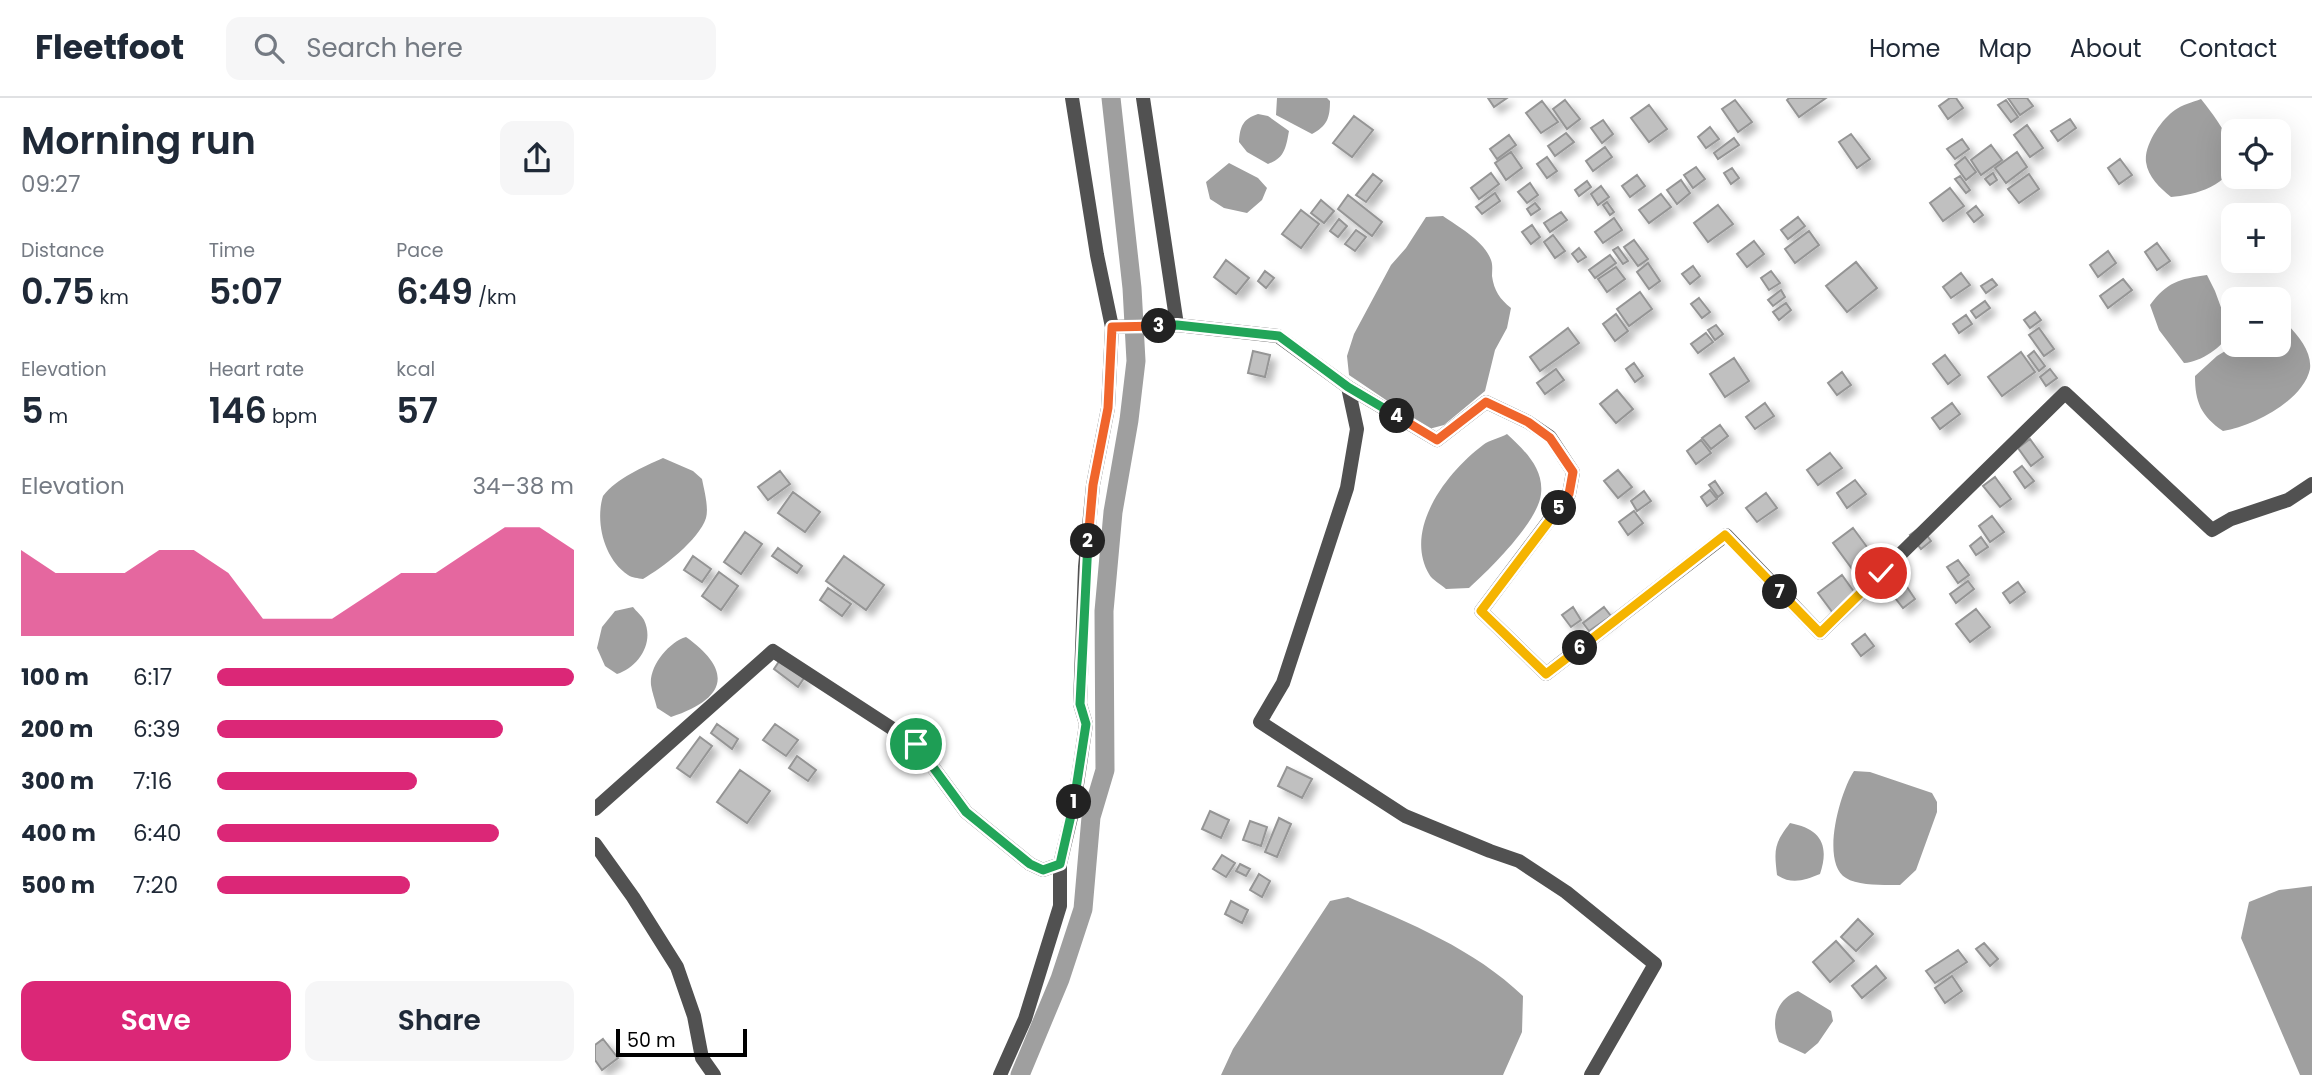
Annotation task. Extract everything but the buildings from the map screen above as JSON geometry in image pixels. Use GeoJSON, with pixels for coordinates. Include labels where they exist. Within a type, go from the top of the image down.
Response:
{"type":"FeatureCollection","features":[{"type":"Feature","properties":{"kind":"street"},"geometry":{"type":"LineString","coordinates":[[1000,1075],[1025,1019],[1060,906],[1060,864],[1074,805],[1086,724],[1080,704],[1085,567],[1093,485],[1108,408],[1112,327],[1097,255],[1072,98]]}},
{"type":"Feature","properties":{"kind":"street"},"geometry":{"type":"LineString","coordinates":[[1143,98],[1177,325]]}},
{"type":"Feature","properties":{"kind":"street"},"geometry":{"type":"LineString","coordinates":[[1112,327],[1177,325],[1279,336],[1348,387],[1437,440],[1486,402],[1528,422],[1550,438],[1573,472],[1569,494],[1481,611],[1546,674],[1725,535],[1820,633],[2065,393],[2212,530],[2231,519],[2288,500],[2312,484]]}},
{"type":"Feature","properties":{"kind":"street"},"geometry":{"type":"LineString","coordinates":[[1348,387],[1357,429],[1347,488],[1283,683],[1259,722],[1405,816],[1519,861],[1566,892],[1655,964],[1591,1075]]}},
{"type":"Feature","properties":{"kind":"street"},"geometry":{"type":"LineString","coordinates":[[595,809],[773,651],[916,744],[966,812],[1030,864],[1043,870],[1060,864]]}},
{"type":"Feature","properties":{"kind":"street"},"geometry":{"type":"LineString","coordinates":[[595,844],[633,897],[677,967],[694,1016],[702,1058],[714,1075]]}},
{"type":"Feature","properties":{"kind":"shaded area"},"geometry":{"type":"Polygon","coordinates":[[[1277,98],[1327,98],[1330,101],[1327,121],[1312,134],[1276,115],[1277,98]]]}},
{"type":"Feature","properties":{"kind":"shaded area"},"geometry":{"type":"Polygon","coordinates":[[[2201,99],[2221,128],[2221,180],[2194,193],[2171,197],[2149,173],[2146,155],[2160,126],[2170,114],[2201,99]]]}},
{"type":"Feature","properties":{"kind":"shaded area"},"geometry":{"type":"Polygon","coordinates":[[[1258,114],[1268,116],[1289,131],[1286,147],[1281,155],[1268,164],[1247,152],[1239,142],[1243,124],[1258,114]]]}},
{"type":"Feature","properties":{"kind":"shaded area"},"geometry":{"type":"Polygon","coordinates":[[[1229,163],[1258,178],[1267,188],[1262,200],[1247,213],[1224,208],[1210,199],[1206,182],[1229,163]]]}},
{"type":"Feature","properties":{"kind":"shaded area"},"geometry":{"type":"Polygon","coordinates":[[[1443,216],[1470,235],[1488,253],[1496,290],[1511,308],[1507,328],[1495,350],[1485,391],[1444,425],[1429,429],[1349,375],[1347,356],[1354,334],[1391,265],[1406,248],[1426,217],[1443,216]]]}},
{"type":"Feature","properties":{"kind":"shaded area"},"geometry":{"type":"Polygon","coordinates":[[[2207,275],[2215,291],[2221,307],[2221,344],[2211,353],[2184,363],[2159,330],[2150,305],[2168,286],[2207,275]]]}},
{"type":"Feature","properties":{"kind":"shaded area"},"geometry":{"type":"Polygon","coordinates":[[[2291,329],[2307,351],[2310,369],[2298,391],[2275,410],[2248,424],[2223,431],[2204,414],[2196,393],[2195,376],[2221,354],[2221,357],[2291,357],[2291,329]]]}},
{"type":"Feature","properties":{"kind":"shaded area"},"geometry":{"type":"Polygon","coordinates":[[[1507,434],[1526,453],[1536,468],[1541,485],[1538,505],[1511,545],[1469,588],[1446,589],[1430,576],[1422,557],[1421,539],[1425,521],[1443,486],[1469,456],[1485,443],[1507,434]]]}},
{"type":"Feature","properties":{"kind":"shaded area"},"geometry":{"type":"Polygon","coordinates":[[[663,458],[693,471],[702,479],[707,504],[706,518],[696,535],[669,561],[643,579],[633,577],[620,568],[607,550],[600,517],[603,496],[623,478],[663,458]]]}},
{"type":"Feature","properties":{"kind":"shaded area"},"geometry":{"type":"Polygon","coordinates":[[[633,607],[644,620],[647,629],[646,645],[632,666],[617,674],[605,666],[597,648],[602,627],[615,611],[633,607]]]}},
{"type":"Feature","properties":{"kind":"shaded area"},"geometry":{"type":"Polygon","coordinates":[[[686,637],[712,662],[717,673],[717,683],[703,702],[671,717],[657,708],[651,678],[661,656],[673,644],[686,637]]]}},
{"type":"Feature","properties":{"kind":"shaded area"},"geometry":{"type":"Polygon","coordinates":[[[1854,771],[1870,772],[1932,793],[1937,802],[1937,812],[1916,870],[1900,885],[1851,881],[1838,870],[1833,843],[1835,826],[1843,794],[1854,771]]]}},
{"type":"Feature","properties":{"kind":"shaded area"},"geometry":{"type":"Polygon","coordinates":[[[1790,823],[1809,829],[1820,840],[1824,854],[1820,874],[1793,881],[1777,875],[1776,847],[1790,823]]]}},
{"type":"Feature","properties":{"kind":"shaded area"},"geometry":{"type":"Polygon","coordinates":[[[2312,886],[2312,1075],[2300,1075],[2241,938],[2249,902],[2279,890],[2312,886]]]}},
{"type":"Feature","properties":{"kind":"shaded area"},"geometry":{"type":"Polygon","coordinates":[[[1348,897],[1418,927],[1462,951],[1484,964],[1523,996],[1522,1032],[1503,1075],[1221,1075],[1233,1049],[1330,901],[1348,897]]]}},
{"type":"Feature","properties":{"kind":"shaded area"},"geometry":{"type":"Polygon","coordinates":[[[1798,991],[1831,1011],[1833,1021],[1818,1043],[1805,1054],[1779,1042],[1775,1027],[1780,1005],[1798,991]]]}},
{"type":"Feature","properties":{"kind":"waterway"},"geometry":{"type":"LineString","coordinates":[[1020,1075],[1060,979],[1083,909],[1091,817],[1105,770],[1104,611],[1113,512],[1136,361],[1132,288],[1111,98]]}},
{"type":"Feature","properties":{"kind":"route"},"geometry":{"type":"LineString","coordinates":[[916,744],[966,812],[1030,864],[1043,870],[1060,864],[1074,805],[1086,724],[1080,704],[1085,567],[1093,485],[1108,408],[1112,327],[1177,325],[1279,336],[1348,387],[1437,440],[1486,402],[1528,422],[1550,438],[1573,472],[1569,494],[1481,611],[1546,674],[1725,535],[1820,633],[1881,573]]}}]}
